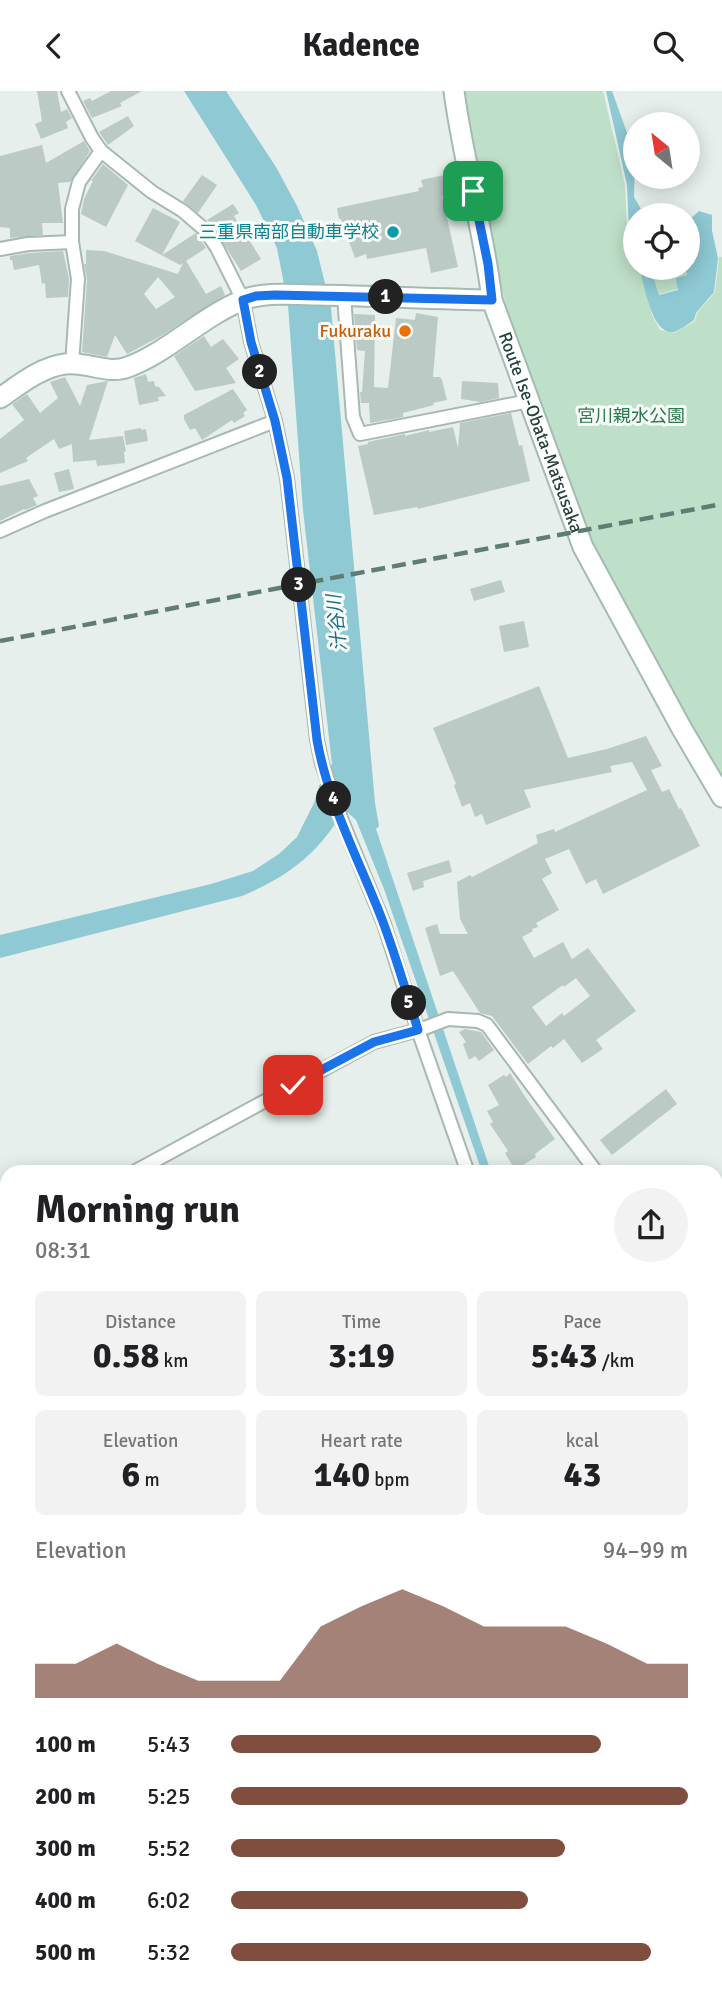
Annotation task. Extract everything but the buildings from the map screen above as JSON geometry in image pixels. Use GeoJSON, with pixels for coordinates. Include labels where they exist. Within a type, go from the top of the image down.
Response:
{"type":"FeatureCollection","features":[{"type":"Feature","properties":{"kind":"main road","name":"Route Ise-Obata-Matsusaka"},"geometry":{"type":"LineString","coordinates":[[454,91],[457,118],[488,264],[492,300],[583,547],[722,797]]}},
{"type":"Feature","properties":{"kind":"main road"},"geometry":{"type":"LineString","coordinates":[[0,398],[30,378],[56,366],[72,364],[114,371],[128,367],[160,351],[213,315],[256,296],[341,295],[492,300]]}},
{"type":"Feature","properties":{"kind":"street"},"geometry":{"type":"LineString","coordinates":[[68,91],[101,151],[205,230],[222,256],[243,300],[251,342],[275,421],[287,478],[322,764],[384,924],[465,1165]]}},
{"type":"Feature","properties":{"kind":"street"},"geometry":{"type":"LineString","coordinates":[[72,364],[78,279],[72,243],[72,209],[79,182],[101,151]]}},
{"type":"Feature","properties":{"kind":"street"},"geometry":{"type":"LineString","coordinates":[[0,249],[28,244],[72,243]]}},
{"type":"Feature","properties":{"kind":"street"},"geometry":{"type":"LineString","coordinates":[[341,295],[353,417],[360,434],[529,401]]}},
{"type":"Feature","properties":{"kind":"street"},"geometry":{"type":"LineString","coordinates":[[0,531],[275,421]]}},
{"type":"Feature","properties":{"kind":"street"},"geometry":{"type":"LineString","coordinates":[[147,1165],[374,1042],[448,1019],[478,1021],[487,1025],[591,1165]]}},
{"type":"Feature","properties":{"kind":"green space","name":"宮川親水公園"},"geometry":{"type":"Polygon","coordinates":[[[454,91],[603,91],[623,176],[623,189],[625,189],[623,280],[642,280],[652,315],[660,330],[674,333],[695,321],[697,313],[715,292],[719,257],[722,257],[722,795],[576,531],[529,401],[454,91]]]}},
{"type":"Feature","properties":{"kind":"green space","name":"宮川親水公園"},"geometry":{"type":"Polygon","coordinates":[[[655,280],[675,280],[678,289],[659,294],[655,280]]]}},
{"type":"Feature","properties":{"kind":"water","name":"汁谷川"},"geometry":{"type":"Polygon","coordinates":[[[184,91],[226,91],[276,167],[317,251],[331,308],[379,826],[376,829],[489,1165],[480,1165],[384,889],[356,820],[344,809],[324,839],[304,860],[269,883],[242,896],[0,958],[0,935],[211,884],[253,871],[279,854],[297,837],[314,803],[319,786],[332,764],[303,510],[288,305],[277,248],[256,205],[184,91]]]}},
{"type":"Feature","properties":{"kind":"water"},"geometry":{"type":"Polygon","coordinates":[[[606,91],[612,91],[623,122],[623,167],[606,91]]]}},
{"type":"Feature","properties":{"kind":"water"},"geometry":{"type":"Polygon","coordinates":[[[627,189],[634,189],[637,203],[628,203],[627,189]]]}},
{"type":"Feature","properties":{"kind":"water"},"geometry":{"type":"Polygon","coordinates":[[[700,211],[712,215],[712,231],[718,258],[714,292],[696,313],[694,320],[674,332],[667,331],[655,319],[642,280],[654,280],[659,295],[678,290],[676,280],[700,280],[700,211]]]}},
{"type":"Feature","properties":{"kind":"railway"},"geometry":{"type":"LineString","coordinates":[[0,641],[722,504]]}},
{"type":"Feature","properties":{"kind":"place","name":"三重県南部自動車学校"},"geometry":{"type":"Point","coordinates":[393,232]}},
{"type":"Feature","properties":{"kind":"place","name":"Fukuraku"},"geometry":{"type":"Point","coordinates":[405,331]}},
{"type":"Feature","properties":{"kind":"route"},"geometry":{"type":"LineString","coordinates":[[293,1085],[374,1042],[418,1030],[384,924],[322,764],[287,478],[275,421],[251,342],[243,300],[275,295],[338,295],[492,300],[488,264],[473,191]]}}]}
